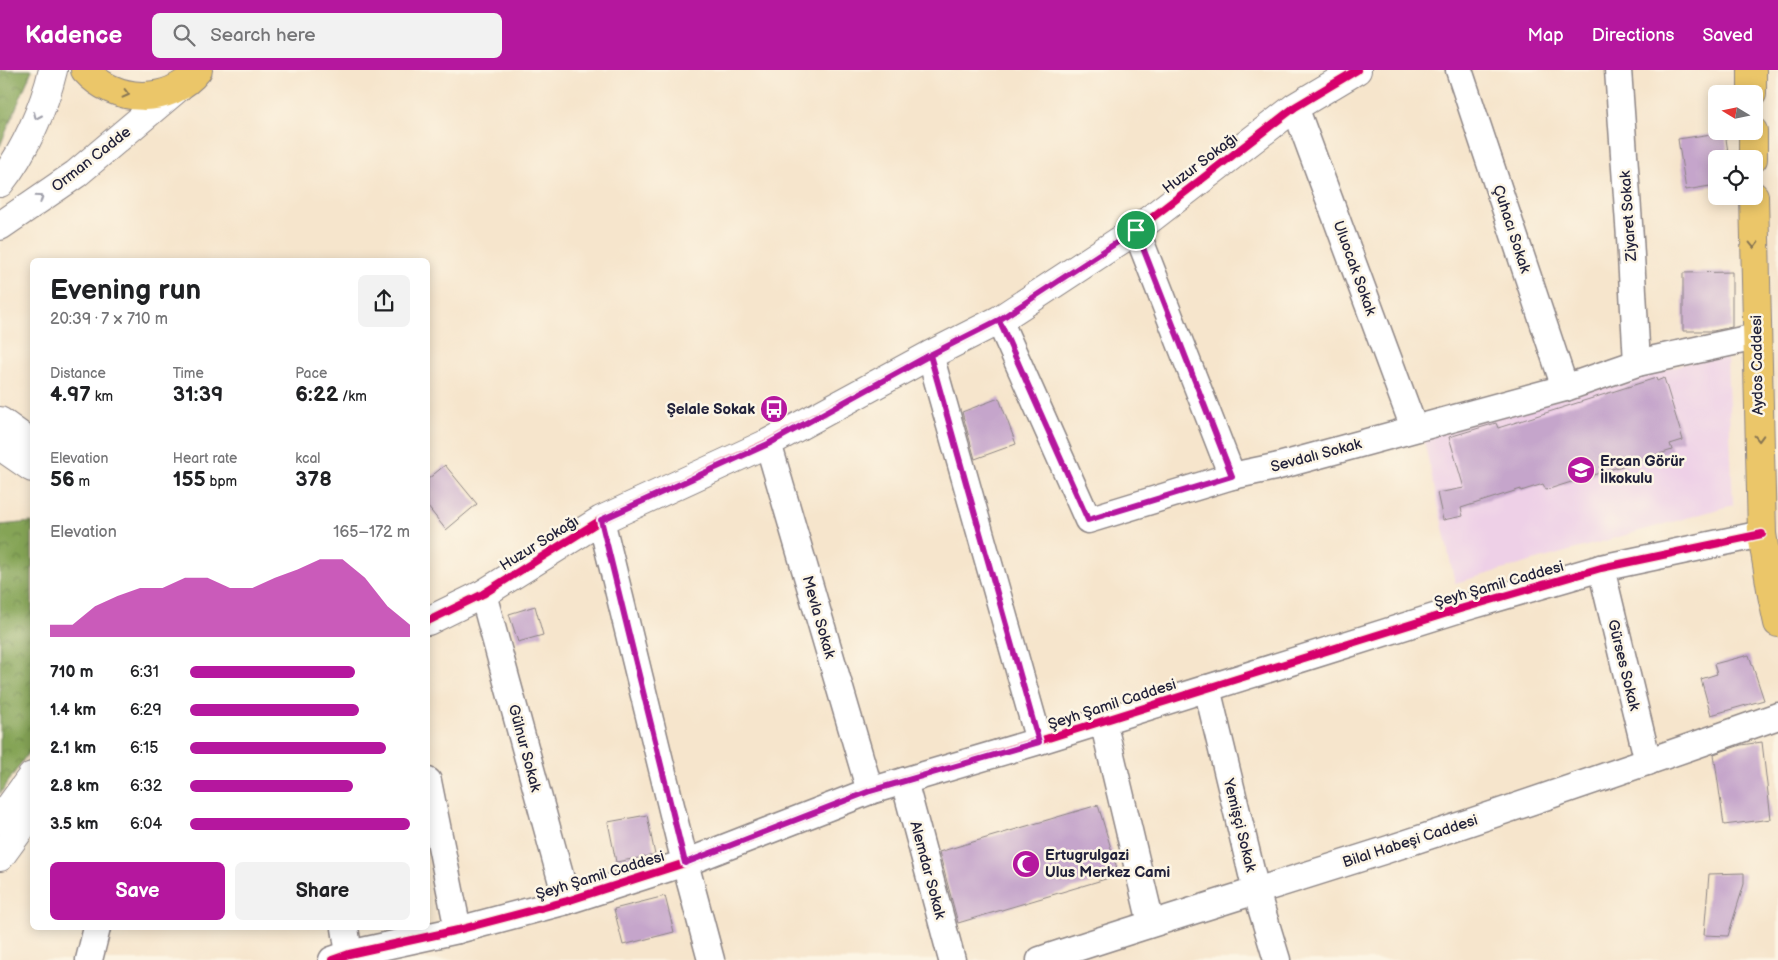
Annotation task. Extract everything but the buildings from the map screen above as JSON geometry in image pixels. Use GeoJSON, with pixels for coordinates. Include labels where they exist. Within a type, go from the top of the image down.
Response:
{"type":"FeatureCollection","features":[{"type":"Feature","properties":{"kind":"main road"},"geometry":{"type":"LineString","coordinates":[[85,70],[93,79],[112,91],[134,96],[157,95],[193,75]]}},
{"type":"Feature","properties":{"kind":"main road"},"geometry":{"type":"LineString","coordinates":[[1752,70],[1752,85]]}},
{"type":"Feature","properties":{"kind":"main road","name":"Aydos Caddesi"},"geometry":{"type":"LineString","coordinates":[[1754,205],[1762,534],[1778,623]]}},
{"type":"Feature","properties":{"kind":"street"},"geometry":{"type":"LineString","coordinates":[[0,183],[24,145],[48,91],[53,70]]}},
{"type":"Feature","properties":{"kind":"street","name":"Huzur Sokağı"},"geometry":{"type":"LineString","coordinates":[[430,621],[483,594],[601,520],[768,444],[930,355],[999,320],[1136,230],[1295,107],[1357,70]]}},
{"type":"Feature","properties":{"kind":"street","name":"Çuhacı Sokak"},"geometry":{"type":"LineString","coordinates":[[1459,70],[1565,388]]}},
{"type":"Feature","properties":{"kind":"street","name":"Ziyaret Sokak"},"geometry":{"type":"LineString","coordinates":[[1618,70],[1637,363]]}},
{"type":"Feature","properties":{"kind":"street","name":"Orman Cadde"},"geometry":{"type":"LineString","coordinates":[[0,226],[76,174],[193,75]]}},
{"type":"Feature","properties":{"kind":"street","name":"Uluocak Sokak"},"geometry":{"type":"LineString","coordinates":[[1295,107],[1414,428]]}},
{"type":"Feature","properties":{"kind":"street"},"geometry":{"type":"LineString","coordinates":[[1136,230],[1232,476]]}},
{"type":"Feature","properties":{"kind":"street","name":"Sevdalı Sokak"},"geometry":{"type":"LineString","coordinates":[[999,320],[1088,520],[1232,476],[1275,467],[1565,388],[1637,363],[1756,337]]}},
{"type":"Feature","properties":{"kind":"street"},"geometry":{"type":"LineString","coordinates":[[930,355],[1039,742]]}},
{"type":"Feature","properties":{"kind":"street"},"geometry":{"type":"LineString","coordinates":[[0,421],[30,443]]}},
{"type":"Feature","properties":{"kind":"street","name":"Mevla Sokak"},"geometry":{"type":"LineString","coordinates":[[768,444],[870,791]]}},
{"type":"Feature","properties":{"kind":"street"},"geometry":{"type":"LineString","coordinates":[[0,446],[30,467]]}},
{"type":"Feature","properties":{"kind":"street"},"geometry":{"type":"LineString","coordinates":[[601,520],[685,863],[711,960]]}},
{"type":"Feature","properties":{"kind":"street","name":"Şeyh Şamil Caddesi"},"geometry":{"type":"LineString","coordinates":[[341,957],[458,930],[567,901],[685,863],[870,791],[1039,742],[1460,609],[1601,568],[1762,534]]}},
{"type":"Feature","properties":{"kind":"street","name":"Gürses Sokak"},"geometry":{"type":"LineString","coordinates":[[1601,568],[1648,762]]}},
{"type":"Feature","properties":{"kind":"street","name":"Gülnur Sokak"},"geometry":{"type":"LineString","coordinates":[[483,594],[567,901]]}},
{"type":"Feature","properties":{"kind":"street","name":"Yemişçi Sokak"},"geometry":{"type":"LineString","coordinates":[[1208,688],[1256,891],[1277,960]]}},
{"type":"Feature","properties":{"kind":"street","name":"Bilal Habeşi Caddesi"},"geometry":{"type":"LineString","coordinates":[[1040,960],[1648,762],[1778,716]]}},
{"type":"Feature","properties":{"kind":"street"},"geometry":{"type":"LineString","coordinates":[[1103,721],[1151,923]]}},
{"type":"Feature","properties":{"kind":"street"},"geometry":{"type":"LineString","coordinates":[[0,820],[30,779]]}},
{"type":"Feature","properties":{"kind":"street","name":"Alemdar Sokak"},"geometry":{"type":"LineString","coordinates":[[904,781],[952,960]]}},
{"type":"Feature","properties":{"kind":"street"},"geometry":{"type":"LineString","coordinates":[[430,791],[458,930]]}},
{"type":"Feature","properties":{"kind":"street"},"geometry":{"type":"LineString","coordinates":[[0,857],[30,816]]}},
{"type":"Feature","properties":{"kind":"street"},"geometry":{"type":"LineString","coordinates":[[89,960],[96,930]]}},
{"type":"Feature","properties":{"kind":"street"},"geometry":{"type":"LineString","coordinates":[[341,957],[345,930]]}},
{"type":"Feature","properties":{"kind":"shaded area","name":"Ercan Görür İlkokulu"},"geometry":{"type":"Polygon","coordinates":[[[1719,354],[1727,359],[1733,505],[1455,583],[1423,436],[1719,354]]]}},
{"type":"Feature","properties":{"kind":"green space"},"geometry":{"type":"Polygon","coordinates":[[[0,70],[32,70],[0,146],[0,70]]]}},
{"type":"Feature","properties":{"kind":"green space"},"geometry":{"type":"Polygon","coordinates":[[[30,522],[30,750],[0,794],[0,525],[30,522]]]}},
{"type":"Feature","properties":{"kind":"cycle path"},"geometry":{"type":"LineString","coordinates":[[430,620],[483,594],[601,520],[768,443],[930,355],[999,320],[1136,230],[1295,107],[1357,70]]}},
{"type":"Feature","properties":{"kind":"cycle path"},"geometry":{"type":"LineString","coordinates":[[332,960],[349,954],[458,930],[567,901],[685,863],[870,791],[1039,741],[1460,609],[1601,568],[1762,534]]}},
{"type":"Feature","properties":{"kind":"place","name":"Şelale Sokak"},"geometry":{"type":"Point","coordinates":[774,409]}},
{"type":"Feature","properties":{"kind":"place","name":"Ercan Görür İlkokulu"},"geometry":{"type":"Point","coordinates":[1581,470]}},
{"type":"Feature","properties":{"kind":"place","name":"Ertugrulgazi Ulus Merkez Cami"},"geometry":{"type":"Point","coordinates":[1026,864]}},
{"type":"Feature","properties":{"kind":"route"},"geometry":{"type":"LineString","coordinates":[[1136,230],[999,320],[930,355],[768,444],[601,520],[685,863],[870,791],[1039,742],[930,355],[964,338],[999,320],[1088,520],[1232,476],[1136,230]]}}]}
